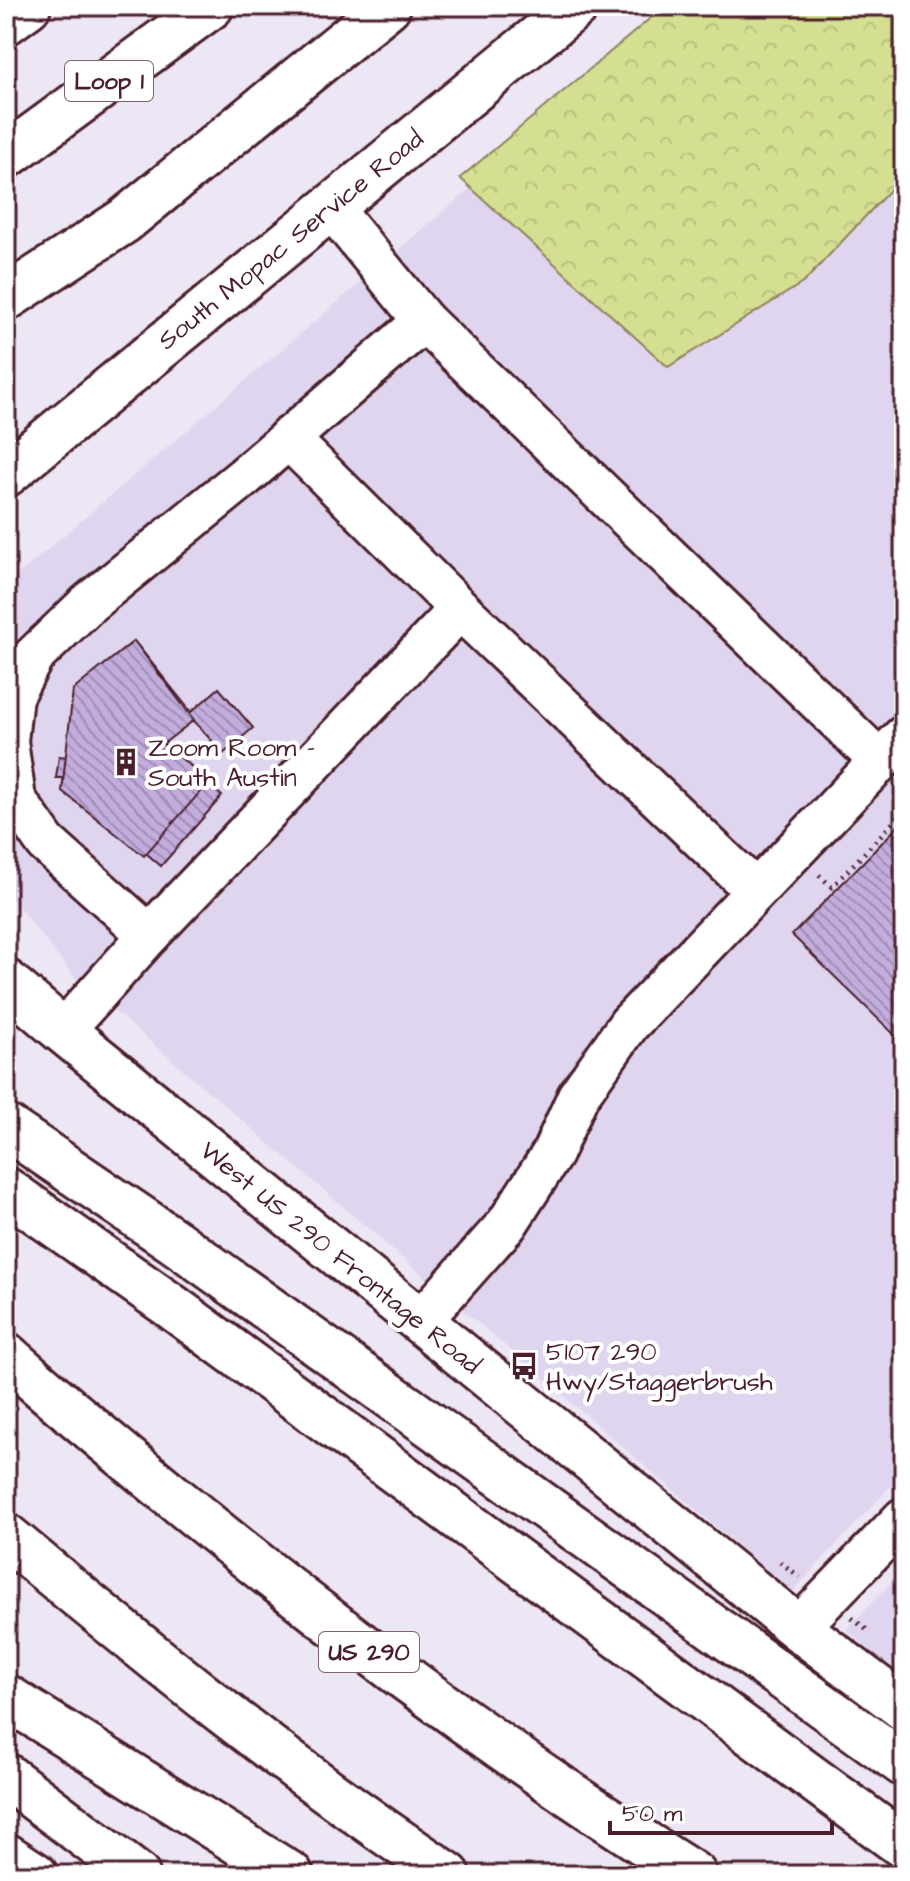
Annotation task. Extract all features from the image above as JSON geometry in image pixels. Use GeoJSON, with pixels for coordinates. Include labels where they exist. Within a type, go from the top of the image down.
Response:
{"type":"FeatureCollection","features":[{"type":"Feature","properties":{"kind":"main road"},"geometry":{"type":"LineString","coordinates":[[6,22],[28,6]]}},
{"type":"Feature","properties":{"kind":"main road","name":"Loop 1"},"geometry":{"type":"LineString","coordinates":[[6,156],[211,6]]}},
{"type":"Feature","properties":{"kind":"main road"},"geometry":{"type":"LineString","coordinates":[[6,298],[124,221],[388,6]]}},
{"type":"Feature","properties":{"kind":"main road","name":"South Mopac Service Road"},"geometry":{"type":"LineString","coordinates":[[6,474],[576,6]]}},
{"type":"Feature","properties":{"kind":"main road","name":"West US 290 Frontage Road"},"geometry":{"type":"LineString","coordinates":[[6,982],[798,1628],[904,1708]]}},
{"type":"Feature","properties":{"kind":"main road"},"geometry":{"type":"LineString","coordinates":[[6,1127],[174,1241],[904,1764]]}},
{"type":"Feature","properties":{"kind":"main road"},"geometry":{"type":"LineString","coordinates":[[6,1190],[171,1306],[904,1846]]}},
{"type":"Feature","properties":{"kind":"main road","name":"US 290"},"geometry":{"type":"LineString","coordinates":[[6,1355],[62,1405],[257,1565],[432,1700],[616,1826],[694,1875]]}},
{"type":"Feature","properties":{"kind":"main road"},"geometry":{"type":"LineString","coordinates":[[6,1536],[164,1667],[357,1815],[448,1875]]}},
{"type":"Feature","properties":{"kind":"main road"},"geometry":{"type":"LineString","coordinates":[[6,1697],[291,1875]]}},
{"type":"Feature","properties":{"kind":"main road"},"geometry":{"type":"LineString","coordinates":[[6,1776],[137,1875]]}},
{"type":"Feature","properties":{"kind":"main road"},"geometry":{"type":"LineString","coordinates":[[6,1856],[35,1875]]}},
{"type":"Feature","properties":{"kind":"street"},"geometry":{"type":"LineString","coordinates":[[330,206],[424,321],[892,748],[629,1024],[578,1096],[552,1154],[507,1224],[420,1322]]}},
{"type":"Feature","properties":{"kind":"street"},"geometry":{"type":"LineString","coordinates":[[149,935],[46,843],[15,799],[7,741],[12,696],[33,657],[89,603],[424,321]]}},
{"type":"Feature","properties":{"kind":"street"},"geometry":{"type":"LineString","coordinates":[[288,438],[460,609],[755,890]]}},
{"type":"Feature","properties":{"kind":"street"},"geometry":{"type":"LineString","coordinates":[[63,1031],[149,935],[460,609]]}},
{"type":"Feature","properties":{"kind":"street"},"geometry":{"type":"LineString","coordinates":[[798,1628],[904,1518]]}},
{"type":"Feature","properties":{"kind":"path"},"geometry":{"type":"LineString","coordinates":[[807,884],[817,873],[832,887],[901,819],[904,811]]}},
{"type":"Feature","properties":{"kind":"shaded area"},"geometry":{"type":"Polygon","coordinates":[[[684,6],[904,6],[904,1472],[792,1592],[74,976],[6,891],[6,585],[684,6]]]}},
{"type":"Feature","properties":{"kind":"shaded area"},"geometry":{"type":"Polygon","coordinates":[[[904,1569],[904,1677],[846,1630],[904,1569]]]}},
{"type":"Feature","properties":{"kind":"green space"},"geometry":{"type":"Polygon","coordinates":[[[665,6],[904,6],[904,175],[804,282],[668,367],[460,178],[665,6]]]}},
{"type":"Feature","properties":{"kind":"building","name":"Zoom Room - South Austin"},"geometry":{"type":"Polygon","coordinates":[[[134,641],[191,712],[219,688],[253,728],[223,754],[191,717],[160,741],[222,796],[161,866],[64,782],[65,778],[56,778],[59,756],[68,757],[78,687],[134,641]]]}},
{"type":"Feature","properties":{"kind":"building","name":"Zoom Room - South Austin"},"geometry":{"type":"Polygon","coordinates":[[[134,641],[194,720],[163,744],[210,781],[144,856],[62,791],[73,690],[134,641]]]}},
{"type":"Feature","properties":{"kind":"building"},"geometry":{"type":"Polygon","coordinates":[[[904,820],[904,1044],[792,935],[904,820]]]}},
{"type":"Feature","properties":{"kind":"place","name":"Zoom Room - South Austin"},"geometry":{"type":"Point","coordinates":[126,762]}},
{"type":"Feature","properties":{"kind":"place","name":"5107 290 Hwy/Staggerbrush"},"geometry":{"type":"Point","coordinates":[524,1366]}}]}
